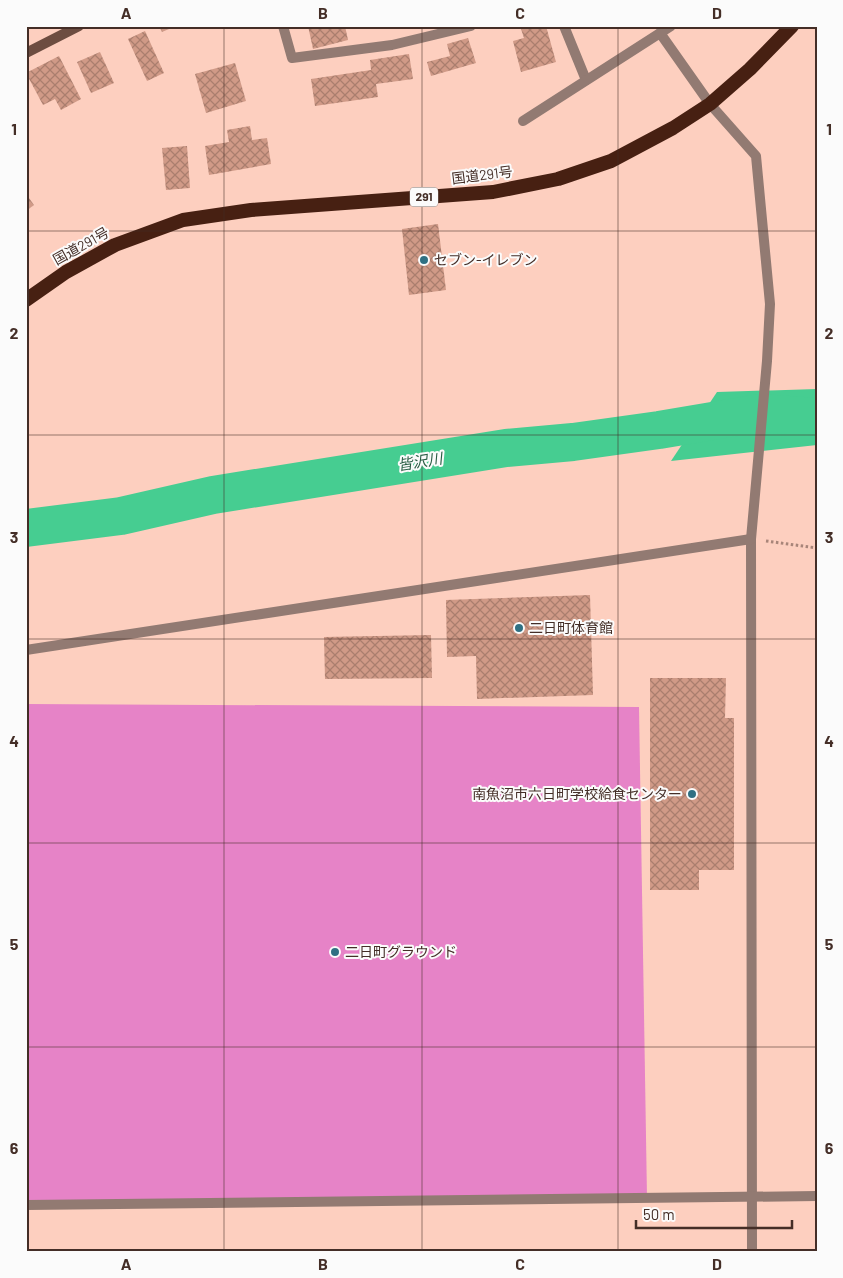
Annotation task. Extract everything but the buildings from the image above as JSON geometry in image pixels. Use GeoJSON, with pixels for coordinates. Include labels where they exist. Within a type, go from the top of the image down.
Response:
{"type":"FeatureCollection","features":[{"type":"Feature","properties":{"kind":"highway","name":"国道291号"},"geometry":{"type":"LineString","coordinates":[[26,300],[66,272],[115,245],[183,220],[251,210],[493,192],[558,179],[611,160],[673,128],[710,104],[750,69],[792,26]]}},
{"type":"Feature","properties":{"kind":"main road"},"geometry":{"type":"LineString","coordinates":[[26,53],[79,26]]}},
{"type":"Feature","properties":{"kind":"street"},"geometry":{"type":"LineString","coordinates":[[283,26],[292,58],[392,44],[472,26]]}},
{"type":"Feature","properties":{"kind":"street"},"geometry":{"type":"LineString","coordinates":[[564,26],[586,80]]}},
{"type":"Feature","properties":{"kind":"street"},"geometry":{"type":"LineString","coordinates":[[523,121],[671,26]]}},
{"type":"Feature","properties":{"kind":"street"},"geometry":{"type":"LineString","coordinates":[[660,33],[710,104],[756,156],[770,304],[767,361],[751,539],[752,1252]]}},
{"type":"Feature","properties":{"kind":"street"},"geometry":{"type":"LineString","coordinates":[[26,650],[751,539]]}},
{"type":"Feature","properties":{"kind":"street"},"geometry":{"type":"LineString","coordinates":[[26,1205],[817,1196]]}},
{"type":"Feature","properties":{"kind":"path"},"geometry":{"type":"LineString","coordinates":[[751,539],[817,548]]}},
{"type":"Feature","properties":{"kind":"shaded area"},"geometry":{"type":"Polygon","coordinates":[[[817,389],[817,445],[671,461],[717,392],[817,389]]]}},
{"type":"Feature","properties":{"kind":"shaded area","name":"二日町グラウンド"},"geometry":{"type":"Polygon","coordinates":[[[26,704],[639,707],[647,1198],[26,1205],[26,704]]]}},
{"type":"Feature","properties":{"kind":"waterway","name":"皆沢川"},"geometry":{"type":"LineString","coordinates":[[26,528],[121,516],[213,495],[506,448],[573,442],[760,413],[817,417]]}},
{"type":"Feature","properties":{"kind":"place","name":"セブン-イレブン"},"geometry":{"type":"Point","coordinates":[424,260]}},
{"type":"Feature","properties":{"kind":"place","name":"二日町体育館"},"geometry":{"type":"Point","coordinates":[519,628]}},
{"type":"Feature","properties":{"kind":"place","name":"南魚沼市六日町学校給食センター"},"geometry":{"type":"Point","coordinates":[692,794]}},
{"type":"Feature","properties":{"kind":"place","name":"二日町グラウンド"},"geometry":{"type":"Point","coordinates":[335,952]}}]}
